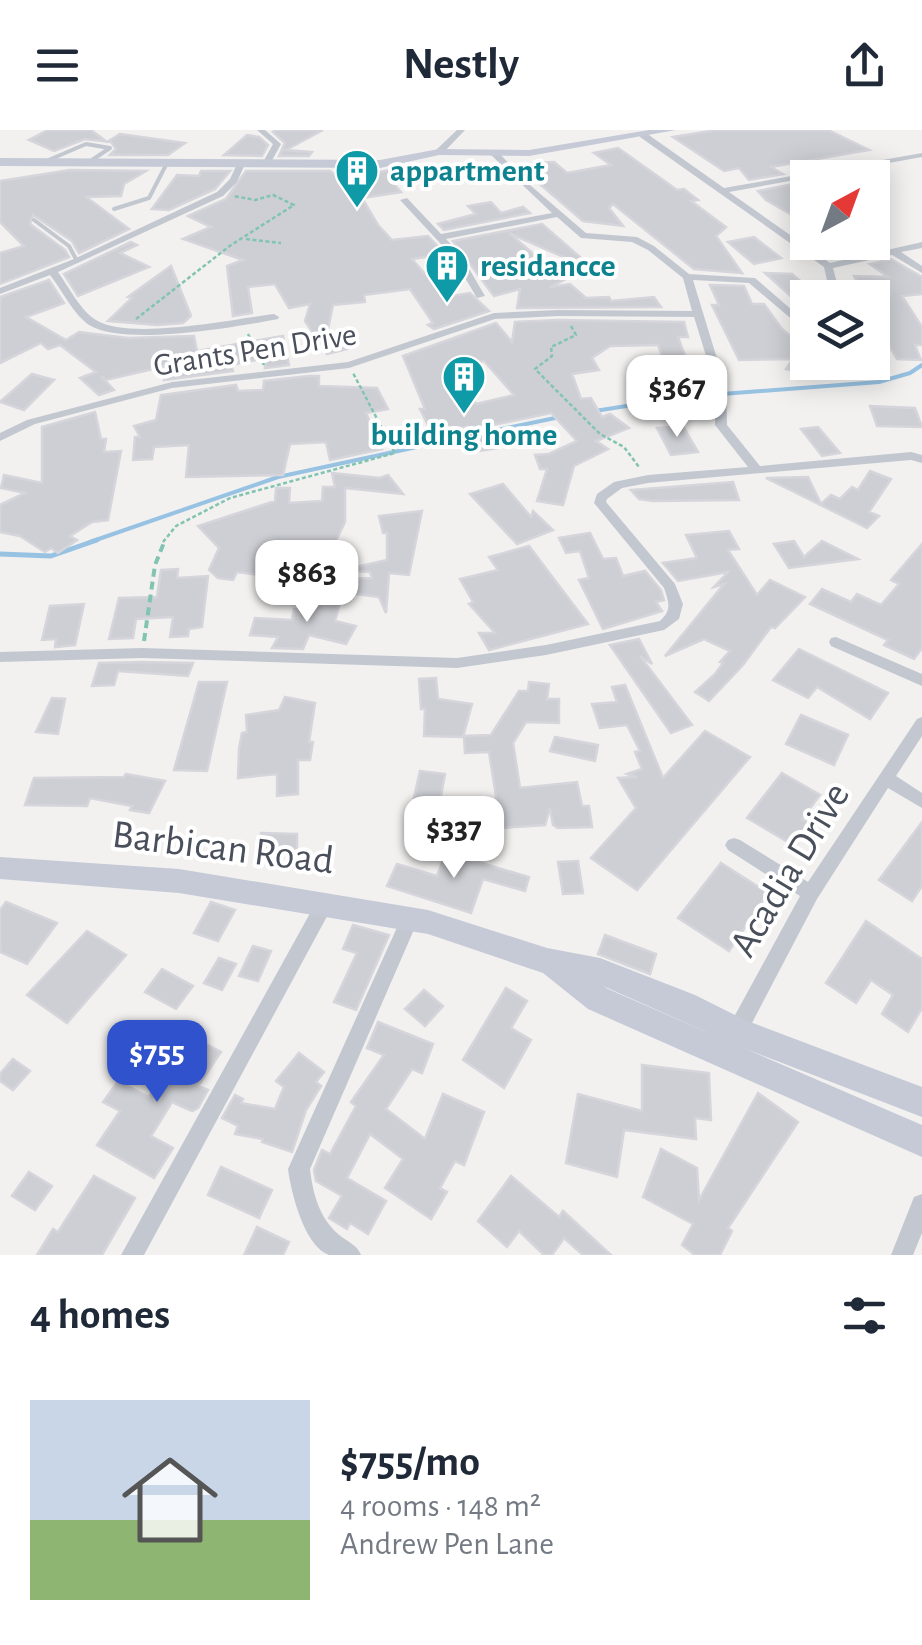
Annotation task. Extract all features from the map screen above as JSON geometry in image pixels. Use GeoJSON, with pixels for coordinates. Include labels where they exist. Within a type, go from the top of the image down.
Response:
{"type":"FeatureCollection","features":[{"type":"Feature","properties":{"kind":"main road"},"geometry":{"type":"LineString","coordinates":[[0,162],[380,164],[439,152],[529,153],[670,130]]}},
{"type":"Feature","properties":{"kind":"main road","name":"Barbican Road"},"geometry":{"type":"LineString","coordinates":[[0,868],[179,881],[410,918],[547,961],[598,999],[922,1102]]}},
{"type":"Feature","properties":{"kind":"main road","name":"Barbican Road"},"geometry":{"type":"LineString","coordinates":[[731,1044],[922,1140]]}},
{"type":"Feature","properties":{"kind":"street"},"geometry":{"type":"LineString","coordinates":[[261,130],[277,144],[266,164]]}},
{"type":"Feature","properties":{"kind":"street"},"geometry":{"type":"LineString","coordinates":[[439,152],[461,130]]}},
{"type":"Feature","properties":{"kind":"street"},"geometry":{"type":"LineString","coordinates":[[643,135],[828,266],[832,280]]}},
{"type":"Feature","properties":{"kind":"street"},"geometry":{"type":"LineString","coordinates":[[494,153],[584,236],[634,240],[651,248],[687,277],[721,394],[721,425],[756,469]]}},
{"type":"Feature","properties":{"kind":"street"},"geometry":{"type":"LineString","coordinates":[[723,191],[922,155]]}},
{"type":"Feature","properties":{"kind":"street"},"geometry":{"type":"LineString","coordinates":[[0,291],[77,261],[220,194],[234,180],[241,164]]}},
{"type":"Feature","properties":{"kind":"street"},"geometry":{"type":"LineString","coordinates":[[404,200],[442,237],[480,296]]}},
{"type":"Feature","properties":{"kind":"street"},"geometry":{"type":"LineString","coordinates":[[442,237],[558,214]]}},
{"type":"Feature","properties":{"kind":"street"},"geometry":{"type":"LineString","coordinates":[[828,266],[922,246]]}},
{"type":"Feature","properties":{"kind":"street"},"geometry":{"type":"LineString","coordinates":[[894,252],[922,270]]}},
{"type":"Feature","properties":{"kind":"street"},"geometry":{"type":"LineString","coordinates":[[52,271],[90,322],[121,332],[274,317]]}},
{"type":"Feature","properties":{"kind":"street"},"geometry":{"type":"LineString","coordinates":[[687,277],[752,280],[790,312]]}},
{"type":"Feature","properties":{"kind":"street","name":"Grants Pen Drive"},"geometry":{"type":"LineString","coordinates":[[0,438],[30,422],[172,385],[348,365],[494,316],[558,312],[698,314]]}},
{"type":"Feature","properties":{"kind":"street"},"geometry":{"type":"LineString","coordinates":[[0,657],[142,654],[457,662],[546,650],[664,624],[674,616],[676,604],[670,587],[600,503],[601,497],[618,485],[648,478],[917,458],[922,444]]}},
{"type":"Feature","properties":{"kind":"street"},"geometry":{"type":"LineString","coordinates":[[836,642],[922,680]]}},
{"type":"Feature","properties":{"kind":"street","name":"Acadia Drive"},"geometry":{"type":"LineString","coordinates":[[731,1044],[811,893],[922,724]]}},
{"type":"Feature","properties":{"kind":"street"},"geometry":{"type":"LineString","coordinates":[[886,778],[922,801]]}},
{"type":"Feature","properties":{"kind":"street"},"geometry":{"type":"LineString","coordinates":[[734,844],[811,893]]}},
{"type":"Feature","properties":{"kind":"street"},"geometry":{"type":"LineString","coordinates":[[132,1255],[325,902]]}},
{"type":"Feature","properties":{"kind":"street"},"geometry":{"type":"LineString","coordinates":[[350,1255],[316,1228],[302,1200],[298,1169],[410,918]]}},
{"type":"Feature","properties":{"kind":"street"},"geometry":{"type":"LineString","coordinates":[[902,1255],[922,1206]]}},
{"type":"Feature","properties":{"kind":"lane"},"geometry":{"type":"LineString","coordinates":[[44,162],[86,144],[110,148],[88,162]]}},
{"type":"Feature","properties":{"kind":"lane"},"geometry":{"type":"LineString","coordinates":[[114,209],[149,198],[167,162]]}},
{"type":"Feature","properties":{"kind":"lane"},"geometry":{"type":"LineString","coordinates":[[34,220],[69,246],[77,261]]}},
{"type":"Feature","properties":{"kind":"path"},"geometry":{"type":"LineString","coordinates":[[121,332],[238,241],[294,203],[272,194],[250,200],[220,194]]}},
{"type":"Feature","properties":{"kind":"path"},"geometry":{"type":"LineString","coordinates":[[238,241],[281,242]]}},
{"type":"Feature","properties":{"kind":"path"},"geometry":{"type":"LineString","coordinates":[[558,312],[576,335],[554,345],[552,356],[535,368],[600,434],[624,447],[648,478]]}},
{"type":"Feature","properties":{"kind":"path"},"geometry":{"type":"LineString","coordinates":[[243,321],[268,374]]}},
{"type":"Feature","properties":{"kind":"path"},"geometry":{"type":"LineString","coordinates":[[142,654],[160,546],[172,528],[243,492],[395,453],[348,365]]}},
{"type":"Feature","properties":{"kind":"building"},"geometry":{"type":"Polygon","coordinates":[[[48,130],[91,130],[106,141],[85,139],[54,151],[29,140],[48,130]]]}},
{"type":"Feature","properties":{"kind":"building"},"geometry":{"type":"Polygon","coordinates":[[[323,130],[286,150],[312,152],[309,156],[279,156],[285,143],[273,132],[323,130]]]}},
{"type":"Feature","properties":{"kind":"building"},"geometry":{"type":"Polygon","coordinates":[[[717,130],[828,130],[869,150],[790,160],[790,164],[771,167],[783,174],[749,180],[739,168],[724,171],[673,137],[717,130]]]}},
{"type":"Feature","properties":{"kind":"building"},"geometry":{"type":"Polygon","coordinates":[[[120,134],[185,143],[168,155],[110,155],[116,149],[108,142],[120,134]]]}},
{"type":"Feature","properties":{"kind":"building"},"geometry":{"type":"Polygon","coordinates":[[[247,135],[259,137],[268,145],[262,156],[224,155],[247,135]]]}},
{"type":"Feature","properties":{"kind":"building"},"geometry":{"type":"Polygon","coordinates":[[[618,148],[677,190],[684,189],[698,200],[691,201],[726,227],[716,236],[742,273],[694,269],[613,204],[609,208],[623,226],[583,221],[522,164],[554,162],[567,173],[611,165],[594,153],[618,148]]]}},
{"type":"Feature","properties":{"kind":"building"},"geometry":{"type":"Polygon","coordinates":[[[416,164],[422,170],[388,177],[401,192],[362,198],[392,240],[428,236],[445,254],[412,259],[445,297],[470,293],[489,311],[434,329],[428,325],[433,323],[410,289],[364,295],[365,302],[333,305],[326,339],[338,336],[347,349],[327,354],[305,321],[310,304],[289,308],[275,284],[248,287],[252,313],[233,316],[227,266],[243,260],[183,239],[211,227],[188,216],[226,199],[246,171],[330,171],[349,185],[349,172],[380,172],[416,164]]]}},
{"type":"Feature","properties":{"kind":"building"},"geometry":{"type":"Polygon","coordinates":[[[70,170],[146,171],[124,184],[121,196],[86,197],[129,229],[79,253],[72,241],[33,215],[30,224],[69,257],[0,284],[0,253],[24,246],[0,222],[0,181],[70,170]]]}},
{"type":"Feature","properties":{"kind":"building"},"geometry":{"type":"Polygon","coordinates":[[[201,171],[230,171],[215,189],[169,210],[152,209],[177,175],[199,176],[201,171]]]}},
{"type":"Feature","properties":{"kind":"building"},"geometry":{"type":"Polygon","coordinates":[[[790,185],[790,214],[766,200],[758,191],[790,185]]]}},
{"type":"Feature","properties":{"kind":"building"},"geometry":{"type":"Polygon","coordinates":[[[491,202],[501,213],[523,207],[530,213],[444,230],[438,224],[476,214],[468,206],[491,202]]]}},
{"type":"Feature","properties":{"kind":"building"},"geometry":{"type":"Polygon","coordinates":[[[542,224],[588,264],[586,267],[509,233],[564,280],[550,287],[570,284],[586,298],[609,297],[611,301],[654,297],[661,307],[517,308],[520,289],[494,296],[453,241],[542,224]]]}},
{"type":"Feature","properties":{"kind":"building"},"geometry":{"type":"Polygon","coordinates":[[[754,237],[781,258],[754,264],[728,242],[754,237]]]}},
{"type":"Feature","properties":{"kind":"building"},"geometry":{"type":"Polygon","coordinates":[[[131,242],[137,245],[120,253],[149,267],[78,296],[64,274],[131,242]]]}},
{"type":"Feature","properties":{"kind":"building"},"geometry":{"type":"Polygon","coordinates":[[[890,259],[922,277],[922,294],[902,296],[922,327],[922,345],[915,345],[921,360],[897,359],[890,347],[890,280],[856,280],[854,276],[888,277],[870,264],[890,259]]]}},
{"type":"Feature","properties":{"kind":"building"},"geometry":{"type":"Polygon","coordinates":[[[171,266],[191,316],[183,323],[108,321],[132,298],[128,297],[171,266]]]}},
{"type":"Feature","properties":{"kind":"building"},"geometry":{"type":"Polygon","coordinates":[[[765,273],[792,274],[799,280],[790,280],[790,296],[765,273]]]}},
{"type":"Feature","properties":{"kind":"building"},"geometry":{"type":"Polygon","coordinates":[[[49,280],[64,303],[26,317],[66,340],[79,332],[128,338],[194,336],[197,351],[283,336],[289,365],[265,368],[266,358],[231,365],[233,371],[164,380],[166,366],[106,380],[101,376],[114,390],[99,395],[80,378],[96,372],[60,345],[48,349],[41,343],[0,363],[0,297],[49,280]]]}},
{"type":"Feature","properties":{"kind":"building"},"geometry":{"type":"Polygon","coordinates":[[[710,285],[744,286],[752,304],[764,304],[790,336],[790,359],[739,360],[712,305],[719,305],[710,285]]]}},
{"type":"Feature","properties":{"kind":"building"},"geometry":{"type":"Polygon","coordinates":[[[515,322],[684,322],[688,337],[678,337],[692,375],[698,375],[705,391],[676,392],[658,345],[610,346],[592,358],[599,370],[572,374],[581,399],[591,398],[602,417],[610,414],[629,428],[596,441],[608,449],[574,466],[563,505],[537,501],[547,469],[540,469],[535,455],[549,454],[577,441],[551,413],[488,426],[498,448],[478,451],[467,427],[432,433],[403,356],[496,323],[512,342],[515,322]],[[484,361],[456,367],[476,404],[514,395],[484,361]]]}},
{"type":"Feature","properties":{"kind":"building"},"geometry":{"type":"Polygon","coordinates":[[[32,374],[54,380],[24,410],[0,402],[32,374]]]}},
{"type":"Feature","properties":{"kind":"building"},"geometry":{"type":"Polygon","coordinates":[[[319,376],[319,386],[377,388],[388,409],[366,413],[382,449],[330,460],[326,442],[290,444],[283,475],[186,477],[189,445],[154,447],[152,459],[133,460],[135,437],[140,437],[134,426],[156,420],[161,395],[236,385],[238,391],[263,390],[264,381],[319,376]]]}},
{"type":"Feature","properties":{"kind":"building"},"geometry":{"type":"Polygon","coordinates":[[[870,406],[915,408],[922,427],[877,426],[870,406]]]}},
{"type":"Feature","properties":{"kind":"building"},"geometry":{"type":"Polygon","coordinates":[[[95,412],[101,439],[106,439],[104,452],[121,451],[108,520],[92,522],[70,536],[77,540],[58,553],[51,548],[45,552],[20,536],[0,532],[0,505],[25,493],[1,488],[4,475],[42,483],[42,427],[95,412]]]}},
{"type":"Feature","properties":{"kind":"building"},"geometry":{"type":"Polygon","coordinates":[[[683,426],[698,452],[671,455],[657,428],[683,426]]]}},
{"type":"Feature","properties":{"kind":"building"},"geometry":{"type":"Polygon","coordinates":[[[818,427],[840,453],[822,456],[801,429],[818,427]]]}},
{"type":"Feature","properties":{"kind":"building"},"geometry":{"type":"Polygon","coordinates":[[[870,471],[891,479],[869,512],[879,516],[867,528],[766,478],[808,477],[821,504],[831,495],[840,499],[852,487],[858,490],[870,471]]]}},
{"type":"Feature","properties":{"kind":"building"},"geometry":{"type":"Polygon","coordinates":[[[332,473],[380,478],[388,475],[403,494],[345,488],[345,522],[316,582],[237,572],[233,580],[218,578],[209,570],[219,548],[198,526],[275,501],[276,488],[290,488],[289,503],[322,501],[323,487],[335,487],[332,473]]]}},
{"type":"Feature","properties":{"kind":"building"},"geometry":{"type":"Polygon","coordinates":[[[733,482],[739,500],[653,501],[639,499],[631,490],[733,482]]]}},
{"type":"Feature","properties":{"kind":"building"},"geometry":{"type":"Polygon","coordinates":[[[503,484],[531,517],[533,511],[553,530],[517,544],[470,494],[503,484]]]}},
{"type":"Feature","properties":{"kind":"building"},"geometry":{"type":"Polygon","coordinates":[[[422,511],[409,575],[389,573],[386,613],[379,597],[348,593],[349,579],[372,578],[370,572],[356,571],[356,567],[387,560],[387,533],[383,533],[379,516],[422,511]]]}},
{"type":"Feature","properties":{"kind":"building"},"geometry":{"type":"Polygon","coordinates":[[[729,531],[739,549],[728,550],[757,595],[770,580],[805,597],[775,628],[771,627],[709,701],[695,692],[715,674],[730,651],[704,639],[665,656],[724,584],[714,587],[728,572],[678,581],[663,563],[697,558],[686,535],[729,531]]]}},
{"type":"Feature","properties":{"kind":"building"},"geometry":{"type":"Polygon","coordinates":[[[590,533],[603,559],[616,558],[623,576],[645,571],[661,590],[664,600],[656,602],[662,611],[603,629],[579,580],[589,578],[580,551],[566,553],[559,538],[590,533]]]}},
{"type":"Feature","properties":{"kind":"building"},"geometry":{"type":"Polygon","coordinates":[[[794,541],[804,557],[822,541],[858,559],[789,568],[774,544],[794,541]]]}},
{"type":"Feature","properties":{"kind":"building"},"geometry":{"type":"Polygon","coordinates":[[[922,544],[922,648],[914,659],[884,645],[888,640],[810,604],[822,589],[851,602],[857,594],[881,605],[899,584],[891,580],[922,544]]]}},
{"type":"Feature","properties":{"kind":"building"},"geometry":{"type":"Polygon","coordinates":[[[529,546],[588,624],[489,650],[479,633],[495,633],[469,604],[473,602],[460,579],[498,570],[489,557],[529,546]]]}},
{"type":"Feature","properties":{"kind":"building"},"geometry":{"type":"Polygon","coordinates":[[[178,569],[177,578],[208,576],[202,627],[189,629],[188,636],[170,637],[173,617],[136,619],[133,638],[109,639],[119,598],[157,597],[161,570],[178,569]]]}},
{"type":"Feature","properties":{"kind":"building"},"geometry":{"type":"Polygon","coordinates":[[[342,595],[335,621],[356,626],[346,644],[309,635],[303,649],[272,648],[278,637],[250,635],[255,618],[292,620],[294,609],[305,609],[309,597],[342,595]]]}},
{"type":"Feature","properties":{"kind":"building"},"geometry":{"type":"Polygon","coordinates":[[[84,604],[75,645],[55,647],[56,639],[42,640],[50,606],[84,604]]]}},
{"type":"Feature","properties":{"kind":"building"},"geometry":{"type":"Polygon","coordinates":[[[639,639],[652,664],[640,656],[692,725],[671,733],[610,645],[639,639]]]}},
{"type":"Feature","properties":{"kind":"building"},"geometry":{"type":"Polygon","coordinates":[[[799,649],[888,693],[870,719],[817,687],[808,698],[773,680],[799,649]]]}},
{"type":"Feature","properties":{"kind":"building"},"geometry":{"type":"Polygon","coordinates":[[[99,663],[193,663],[188,676],[118,671],[114,685],[92,686],[99,663]]]}},
{"type":"Feature","properties":{"kind":"building"},"geometry":{"type":"Polygon","coordinates":[[[436,678],[438,699],[472,704],[463,737],[424,736],[425,709],[421,709],[419,679],[436,678]]]}},
{"type":"Feature","properties":{"kind":"building"},"geometry":{"type":"Polygon","coordinates":[[[199,682],[227,682],[207,771],[174,770],[199,682]]]}},
{"type":"Feature","properties":{"kind":"building"},"geometry":{"type":"Polygon","coordinates":[[[529,682],[549,684],[547,699],[559,699],[559,723],[526,722],[513,743],[520,788],[577,782],[582,806],[589,806],[592,827],[558,828],[553,825],[550,808],[545,825],[501,828],[489,752],[465,753],[464,736],[491,735],[519,691],[528,691],[529,682]]]}},
{"type":"Feature","properties":{"kind":"building"},"geometry":{"type":"Polygon","coordinates":[[[625,685],[663,778],[705,731],[750,757],[637,890],[591,858],[636,808],[618,778],[637,777],[627,774],[642,769],[635,752],[640,751],[627,725],[600,728],[592,704],[617,702],[612,687],[625,685]]]}},
{"type":"Feature","properties":{"kind":"building"},"geometry":{"type":"Polygon","coordinates":[[[285,697],[315,703],[309,742],[313,742],[310,760],[298,760],[298,794],[277,796],[277,774],[238,778],[239,749],[242,733],[247,732],[246,715],[279,710],[285,697]]]}},
{"type":"Feature","properties":{"kind":"building"},"geometry":{"type":"Polygon","coordinates":[[[52,698],[65,699],[58,734],[36,732],[52,698]]]}},
{"type":"Feature","properties":{"kind":"building"},"geometry":{"type":"Polygon","coordinates":[[[801,715],[848,735],[834,765],[786,744],[801,715]]]}},
{"type":"Feature","properties":{"kind":"building"},"geometry":{"type":"Polygon","coordinates":[[[555,737],[598,745],[595,761],[550,751],[555,737]]]}},
{"type":"Feature","properties":{"kind":"building"},"geometry":{"type":"Polygon","coordinates":[[[420,771],[445,774],[439,806],[413,802],[420,771]]]}},
{"type":"Feature","properties":{"kind":"building"},"geometry":{"type":"Polygon","coordinates":[[[782,773],[820,795],[802,819],[811,824],[795,846],[747,818],[782,773]]]}},
{"type":"Feature","properties":{"kind":"building"},"geometry":{"type":"Polygon","coordinates":[[[126,774],[165,781],[149,813],[90,798],[87,806],[25,805],[34,778],[126,774]]]}},
{"type":"Feature","properties":{"kind":"building"},"geometry":{"type":"Polygon","coordinates":[[[922,822],[922,886],[912,901],[879,880],[922,822]]]}},
{"type":"Feature","properties":{"kind":"building"},"geometry":{"type":"Polygon","coordinates":[[[261,833],[297,834],[297,854],[257,853],[261,833]]]}},
{"type":"Feature","properties":{"kind":"building"},"geometry":{"type":"Polygon","coordinates":[[[448,848],[473,855],[471,860],[529,877],[525,891],[483,879],[471,913],[387,886],[397,864],[437,876],[448,848]]]}},
{"type":"Feature","properties":{"kind":"building"},"geometry":{"type":"Polygon","coordinates":[[[578,861],[583,893],[563,894],[558,862],[578,861]]]}},
{"type":"Feature","properties":{"kind":"building"},"geometry":{"type":"Polygon","coordinates":[[[721,863],[768,893],[729,951],[678,918],[721,863]]]}},
{"type":"Feature","properties":{"kind":"building"},"geometry":{"type":"Polygon","coordinates":[[[6,902],[57,923],[27,964],[0,952],[0,910],[6,902]]]}},
{"type":"Feature","properties":{"kind":"building"},"geometry":{"type":"Polygon","coordinates":[[[211,902],[235,910],[218,941],[194,933],[211,902]]]}},
{"type":"Feature","properties":{"kind":"building"},"geometry":{"type":"Polygon","coordinates":[[[866,921],[922,959],[922,1008],[908,1032],[882,1014],[893,995],[871,980],[856,1003],[826,983],[866,921]]]}},
{"type":"Feature","properties":{"kind":"building"},"geometry":{"type":"Polygon","coordinates":[[[353,925],[389,935],[356,1010],[334,1002],[357,953],[343,949],[353,925]]]}},
{"type":"Feature","properties":{"kind":"building"},"geometry":{"type":"Polygon","coordinates":[[[87,931],[126,955],[67,1023],[27,995],[87,931]]]}},
{"type":"Feature","properties":{"kind":"building"},"geometry":{"type":"Polygon","coordinates":[[[605,935],[656,954],[650,974],[598,954],[605,935]]]}},
{"type":"Feature","properties":{"kind":"building"},"geometry":{"type":"Polygon","coordinates":[[[253,946],[271,951],[258,981],[239,976],[253,946]]]}},
{"type":"Feature","properties":{"kind":"building"},"geometry":{"type":"Polygon","coordinates":[[[219,958],[236,964],[222,990],[204,983],[219,958]]]}},
{"type":"Feature","properties":{"kind":"building"},"geometry":{"type":"Polygon","coordinates":[[[162,969],[193,986],[176,1009],[145,992],[162,969]]]}},
{"type":"Feature","properties":{"kind":"building"},"geometry":{"type":"Polygon","coordinates":[[[506,988],[527,1001],[511,1028],[531,1040],[504,1088],[463,1060],[506,988]]]}},
{"type":"Feature","properties":{"kind":"building"},"geometry":{"type":"Polygon","coordinates":[[[424,990],[443,1006],[425,1026],[405,1009],[424,990]]]}},
{"type":"Feature","properties":{"kind":"building"},"geometry":{"type":"Polygon","coordinates":[[[378,1022],[433,1044],[422,1073],[412,1069],[386,1109],[425,1139],[443,1094],[484,1112],[464,1165],[455,1161],[440,1188],[447,1192],[431,1219],[385,1188],[403,1159],[370,1134],[347,1178],[386,1201],[368,1234],[350,1223],[347,1229],[329,1218],[342,1196],[316,1181],[314,1170],[322,1150],[330,1154],[356,1106],[351,1102],[384,1055],[367,1048],[378,1022]]]}},
{"type":"Feature","properties":{"kind":"building"},"geometry":{"type":"Polygon","coordinates":[[[181,1031],[221,1052],[198,1086],[208,1090],[198,1108],[192,1111],[172,1102],[151,1136],[173,1148],[154,1178],[97,1145],[120,1111],[103,1102],[118,1081],[149,1097],[171,1059],[164,1056],[181,1031]]]}},
{"type":"Feature","properties":{"kind":"building"},"geometry":{"type":"Polygon","coordinates":[[[299,1053],[324,1072],[316,1082],[321,1086],[306,1110],[292,1152],[262,1142],[263,1139],[235,1134],[238,1126],[222,1118],[235,1095],[243,1099],[241,1103],[275,1109],[284,1087],[276,1081],[299,1053]]]}},
{"type":"Feature","properties":{"kind":"building"},"geometry":{"type":"Polygon","coordinates":[[[13,1059],[30,1071],[13,1090],[0,1081],[0,1074],[13,1059]]]}},
{"type":"Feature","properties":{"kind":"building"},"geometry":{"type":"Polygon","coordinates":[[[642,1065],[709,1073],[711,1120],[695,1118],[696,1139],[624,1130],[617,1177],[566,1163],[578,1094],[642,1111],[642,1065]]]}},
{"type":"Feature","properties":{"kind":"building"},"geometry":{"type":"Polygon","coordinates":[[[758,1093],[798,1122],[728,1228],[732,1231],[720,1255],[695,1255],[682,1245],[693,1224],[643,1197],[661,1149],[697,1168],[699,1200],[758,1093]]]}},
{"type":"Feature","properties":{"kind":"building"},"geometry":{"type":"Polygon","coordinates":[[[221,1167],[272,1190],[259,1218],[208,1195],[221,1167]]]}},
{"type":"Feature","properties":{"kind":"building"},"geometry":{"type":"Polygon","coordinates":[[[29,1172],[52,1186],[35,1210],[12,1196],[29,1172]]]}},
{"type":"Feature","properties":{"kind":"building"},"geometry":{"type":"Polygon","coordinates":[[[94,1176],[135,1198],[102,1255],[37,1255],[53,1229],[58,1232],[94,1176]]]}},
{"type":"Feature","properties":{"kind":"building"},"geometry":{"type":"Polygon","coordinates":[[[511,1176],[559,1217],[563,1211],[611,1255],[583,1255],[564,1238],[552,1255],[544,1255],[519,1231],[507,1247],[478,1221],[511,1176]]]}},
{"type":"Feature","properties":{"kind":"building"},"geometry":{"type":"Polygon","coordinates":[[[257,1227],[289,1242],[283,1255],[244,1255],[257,1227]]]}},
{"type":"Feature","properties":{"kind":"waterway"},"geometry":{"type":"LineString","coordinates":[[595,411],[683,397],[879,382],[910,373],[922,365]]}},
{"type":"Feature","properties":{"kind":"waterway"},"geometry":{"type":"LineString","coordinates":[[487,432],[560,417]]}},
{"type":"Feature","properties":{"kind":"waterway"},"geometry":{"type":"LineString","coordinates":[[90,542],[278,477],[477,434]]}},
{"type":"Feature","properties":{"kind":"waterway"},"geometry":{"type":"LineString","coordinates":[[0,554],[51,556],[97,540]]}},
{"type":"Feature","properties":{"kind":"place","name":"appartment"},"geometry":{"type":"Point","coordinates":[357,209]}},
{"type":"Feature","properties":{"kind":"place","name":"residancce"},"geometry":{"type":"Point","coordinates":[447,304]}},
{"type":"Feature","properties":{"kind":"place","name":"building home"},"geometry":{"type":"Point","coordinates":[464,415]}}]}
